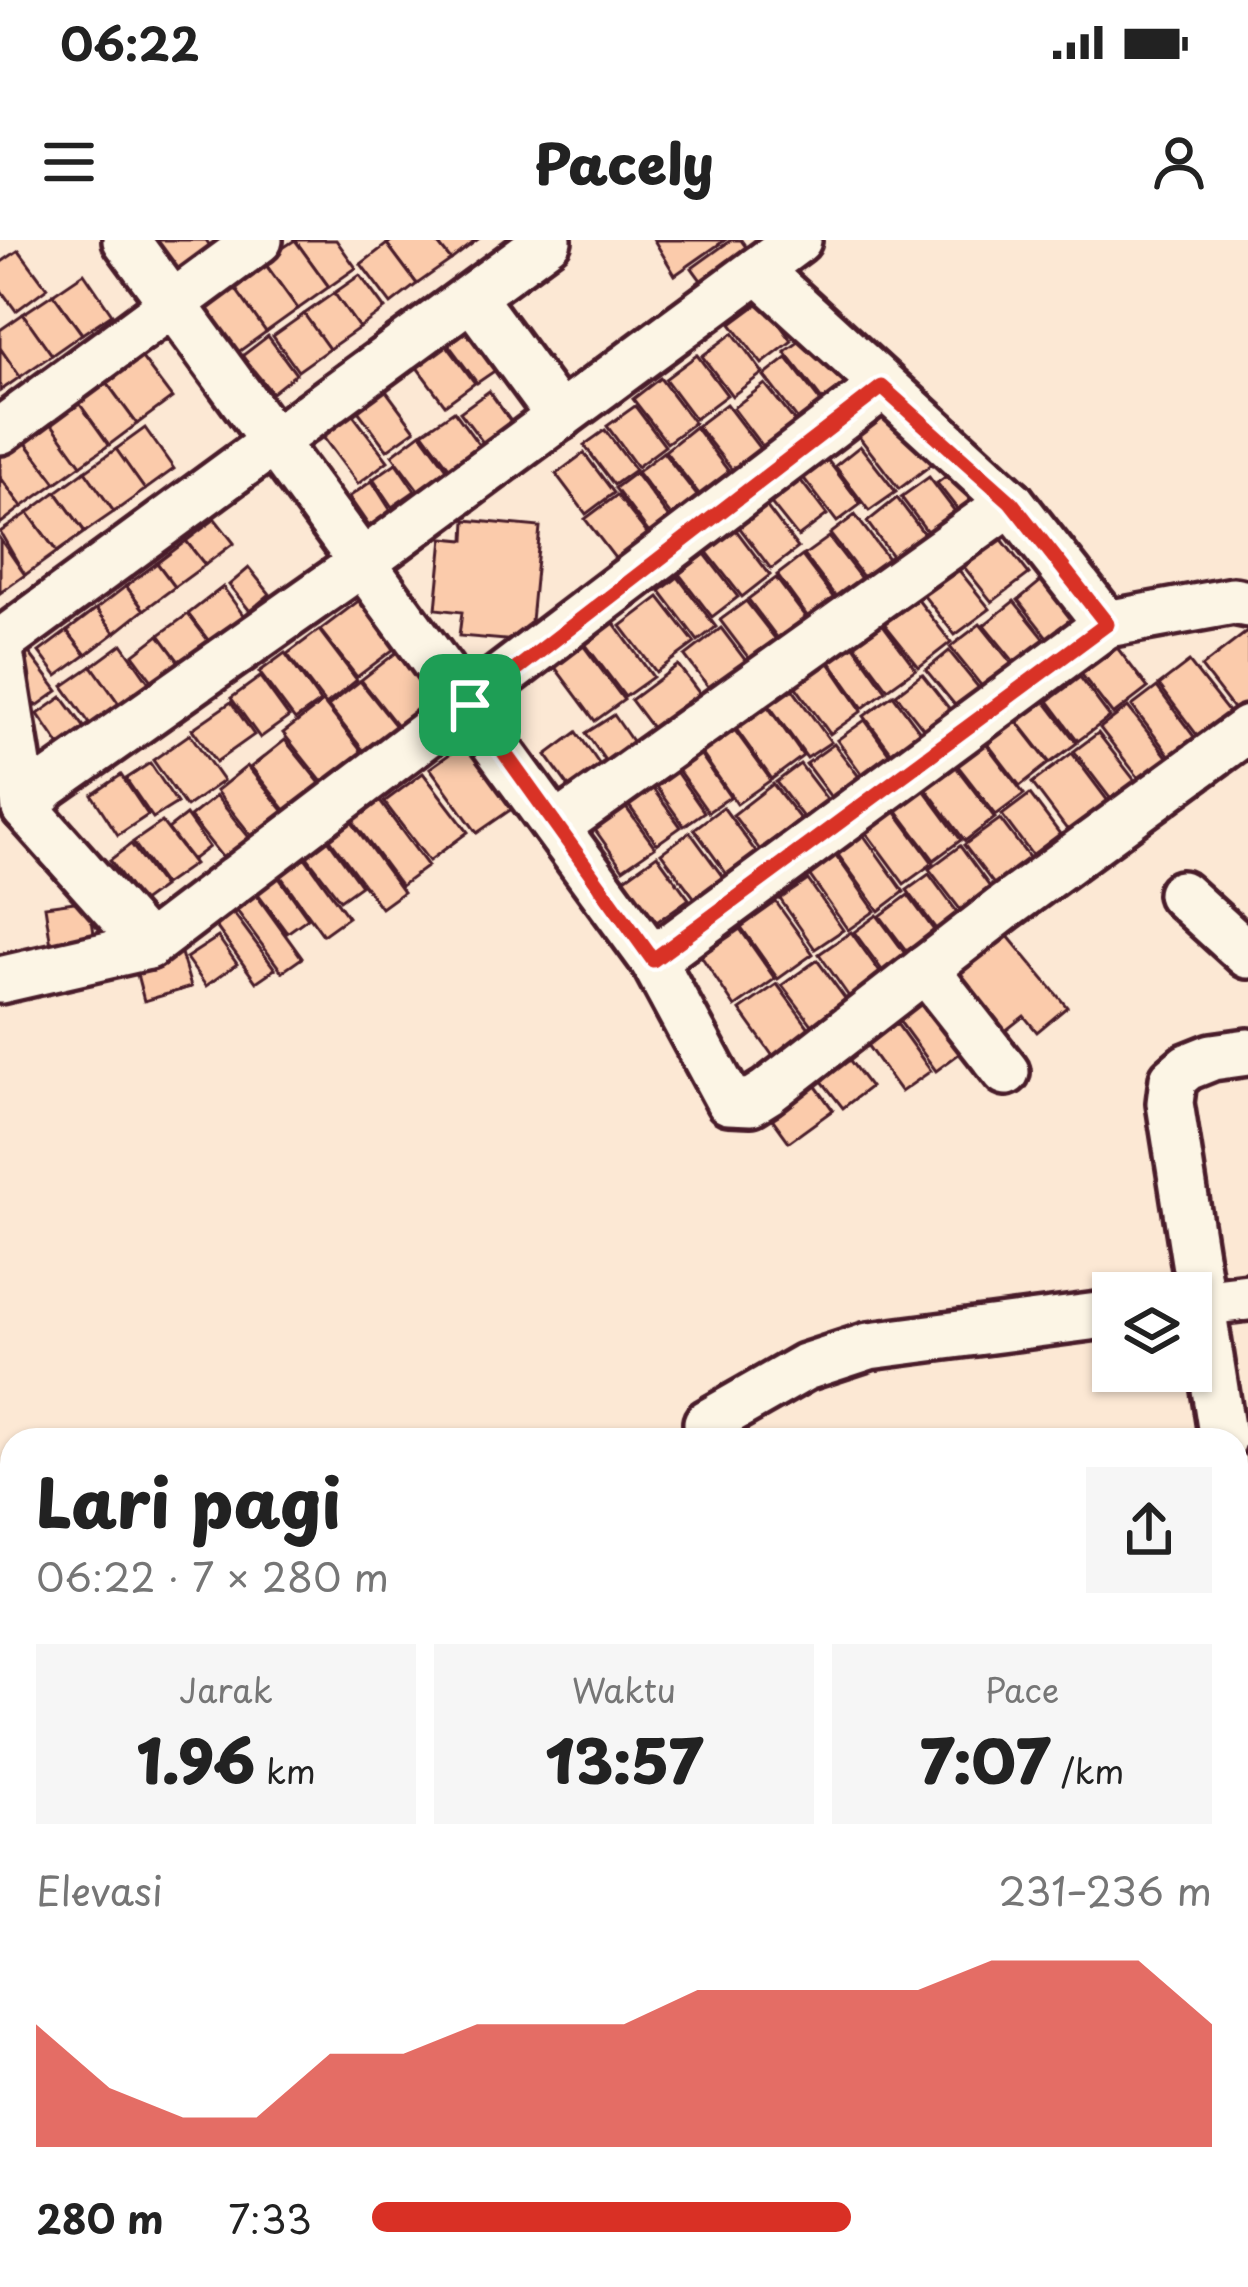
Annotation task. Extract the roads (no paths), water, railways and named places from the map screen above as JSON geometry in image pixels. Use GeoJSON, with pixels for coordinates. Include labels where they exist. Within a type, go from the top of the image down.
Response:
{"type":"FeatureCollection","features":[{"type":"Feature","properties":{"kind":"street"},"geometry":{"type":"LineString","coordinates":[[126,240],[653,960],[729,1101],[741,1103],[767,1093],[1248,729]]}},
{"type":"Feature","properties":{"kind":"street"},"geometry":{"type":"LineString","coordinates":[[0,430],[259,240]]}},
{"type":"Feature","properties":{"kind":"street"},"geometry":{"type":"LineString","coordinates":[[148,946],[25,808],[0,648],[548,240]]}},
{"type":"Feature","properties":{"kind":"street"},"geometry":{"type":"LineString","coordinates":[[25,808],[47,785],[362,563],[798,240]]}},
{"type":"Feature","properties":{"kind":"street"},"geometry":{"type":"LineString","coordinates":[[758,270],[1011,502],[1107,624]]}},
{"type":"Feature","properties":{"kind":"street"},"geometry":{"type":"LineString","coordinates":[[473,299],[560,417]]}},
{"type":"Feature","properties":{"kind":"street"},"geometry":{"type":"LineString","coordinates":[[0,980],[148,946],[882,387]]}},
{"type":"Feature","properties":{"kind":"street"},"geometry":{"type":"LineString","coordinates":[[556,827],[1011,502]]}},
{"type":"Feature","properties":{"kind":"street"},"geometry":{"type":"LineString","coordinates":[[653,960],[1107,624],[1233,601],[1248,604]]}},
{"type":"Feature","properties":{"kind":"street"},"geometry":{"type":"LineString","coordinates":[[1180,894],[1248,955]]}},
{"type":"Feature","properties":{"kind":"street"},"geometry":{"type":"LineString","coordinates":[[925,969],[1006,1072]]}},
{"type":"Feature","properties":{"kind":"street"},"geometry":{"type":"LineString","coordinates":[[1222,1428],[1215,1301],[1170,1102],[1173,1079],[1212,1058],[1248,1052]]}},
{"type":"Feature","properties":{"kind":"street"},"geometry":{"type":"LineString","coordinates":[[706,1423],[805,1367],[868,1346],[1092,1317]]}}]}
